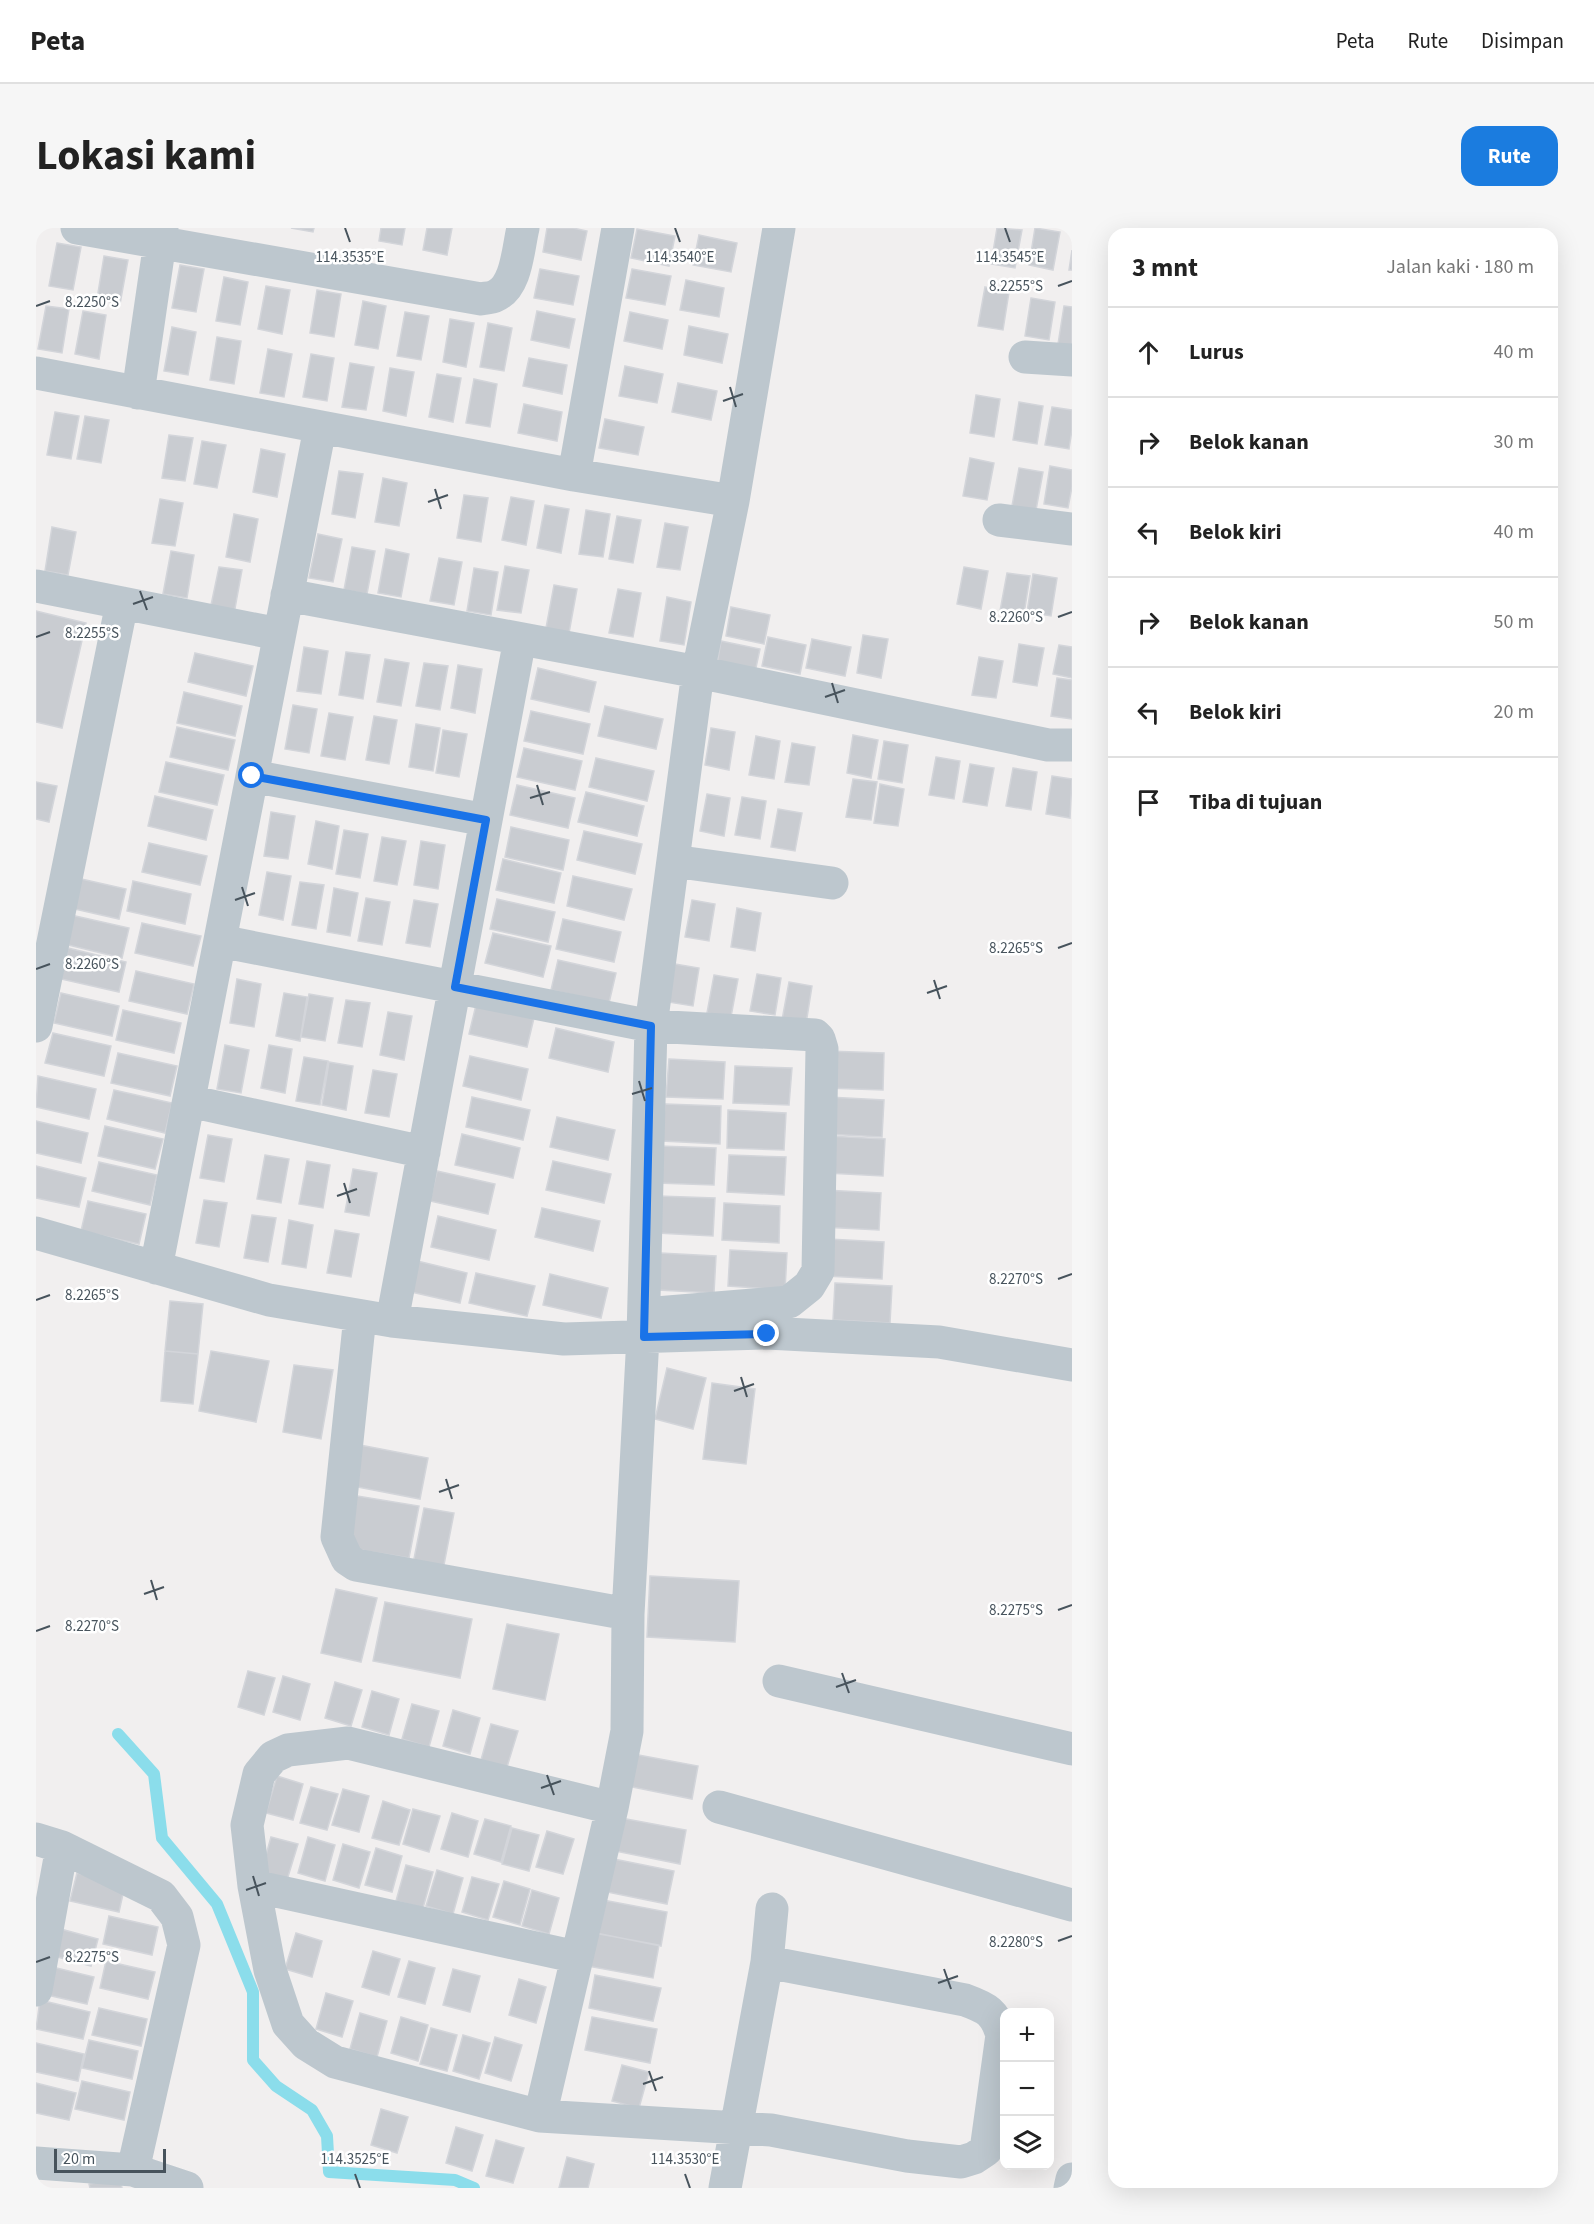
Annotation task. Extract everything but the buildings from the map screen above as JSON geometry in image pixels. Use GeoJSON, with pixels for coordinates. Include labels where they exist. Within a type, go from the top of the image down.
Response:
{"type":"FeatureCollection","features":[{"type":"Feature","properties":{"kind":"street"},"geometry":{"type":"LineString","coordinates":[[77,228],[161,235],[481,299],[496,296],[506,287],[512,277],[523,228]]}},
{"type":"Feature","properties":{"kind":"street"},"geometry":{"type":"LineString","coordinates":[[574,475],[618,228]]}},
{"type":"Feature","properties":{"kind":"street"},"geometry":{"type":"LineString","coordinates":[[540,2116],[612,1808],[627,1731],[628,1614],[644,1325],[651,1026],[698,672],[733,501],[779,228]]}},
{"type":"Feature","properties":{"kind":"street"},"geometry":{"type":"LineString","coordinates":[[138,393],[161,235]]}},
{"type":"Feature","properties":{"kind":"street"},"geometry":{"type":"LineString","coordinates":[[1025,357],[1072,360]]}},
{"type":"Feature","properties":{"kind":"street"},"geometry":{"type":"LineString","coordinates":[[36,373],[574,475],[733,501]]}},
{"type":"Feature","properties":{"kind":"street"},"geometry":{"type":"LineString","coordinates":[[156,1268],[320,428]]}},
{"type":"Feature","properties":{"kind":"street"},"geometry":{"type":"LineString","coordinates":[[999,520],[1072,529]]}},
{"type":"Feature","properties":{"kind":"street"},"geometry":{"type":"LineString","coordinates":[[36,586],[279,634]]}},
{"type":"Feature","properties":{"kind":"street"},"geometry":{"type":"LineString","coordinates":[[287,595],[698,672],[1048,745],[1072,745]]}},
{"type":"Feature","properties":{"kind":"street"},"geometry":{"type":"LineString","coordinates":[[36,1026],[122,603]]}},
{"type":"Feature","properties":{"kind":"street"},"geometry":{"type":"LineString","coordinates":[[392,1322],[520,639]]}},
{"type":"Feature","properties":{"kind":"street"},"geometry":{"type":"LineString","coordinates":[[252,776],[486,820]]}},
{"type":"Feature","properties":{"kind":"street"},"geometry":{"type":"LineString","coordinates":[[673,861],[832,883]]}},
{"type":"Feature","properties":{"kind":"street"},"geometry":{"type":"LineString","coordinates":[[36,1233],[269,1300],[392,1322],[564,1339],[789,1302],[809,1286],[818,1271],[822,1049],[815,1035],[651,1026],[219,941]]}},
{"type":"Feature","properties":{"kind":"street"},"geometry":{"type":"LineString","coordinates":[[189,1101],[424,1152]]}},
{"type":"Feature","properties":{"kind":"street"},"geometry":{"type":"LineString","coordinates":[[360,1316],[337,1537],[346,1559],[356,1565],[628,1614]]}},
{"type":"Feature","properties":{"kind":"street"},"geometry":{"type":"LineString","coordinates":[[644,1325],[767,1334],[939,1342],[1072,1365]]}},
{"type":"Feature","properties":{"kind":"street"},"geometry":{"type":"LineString","coordinates":[[779,1681],[1072,1749]]}},
{"type":"Feature","properties":{"kind":"street"},"geometry":{"type":"LineString","coordinates":[[612,1808],[348,1743],[288,1750],[273,1757],[260,1774],[247,1825],[254,1886],[270,1970],[288,2024],[306,2044],[335,2062],[540,2116],[771,2130],[907,2156],[961,2162],[974,2158],[986,2150],[1002,2035],[997,2018],[984,2007],[965,2000],[767,1962]]}},
{"type":"Feature","properties":{"kind":"street"},"geometry":{"type":"LineString","coordinates":[[719,1807],[1072,1905]]}},
{"type":"Feature","properties":{"kind":"street"},"geometry":{"type":"LineString","coordinates":[[36,1990],[49,1843],[161,1896],[177,1917],[184,1945],[133,2170]]}},
{"type":"Feature","properties":{"kind":"street"},"geometry":{"type":"LineString","coordinates":[[254,1886],[577,1957]]}},
{"type":"Feature","properties":{"kind":"street"},"geometry":{"type":"LineString","coordinates":[[725,2188],[767,1962],[772,1908]]}},
{"type":"Feature","properties":{"kind":"street"},"geometry":{"type":"LineString","coordinates":[[36,2163],[133,2170],[187,2188]]}},
{"type":"Feature","properties":{"kind":"street"},"geometry":{"type":"LineString","coordinates":[[1070,2188],[1072,2178]]}},
{"type":"Feature","properties":{"kind":"waterway"},"geometry":{"type":"LineString","coordinates":[[118,1734],[154,1774],[162,1838],[217,1904],[253,1992],[253,2060],[276,2086],[312,2110],[327,2136],[329,2172],[455,2180],[474,2188]]}},
{"type":"Feature","properties":{"kind":"route"},"geometry":{"type":"LineString","coordinates":[[252,776],[486,820],[455,987],[651,1026],[644,1337],[767,1334]]}}]}
